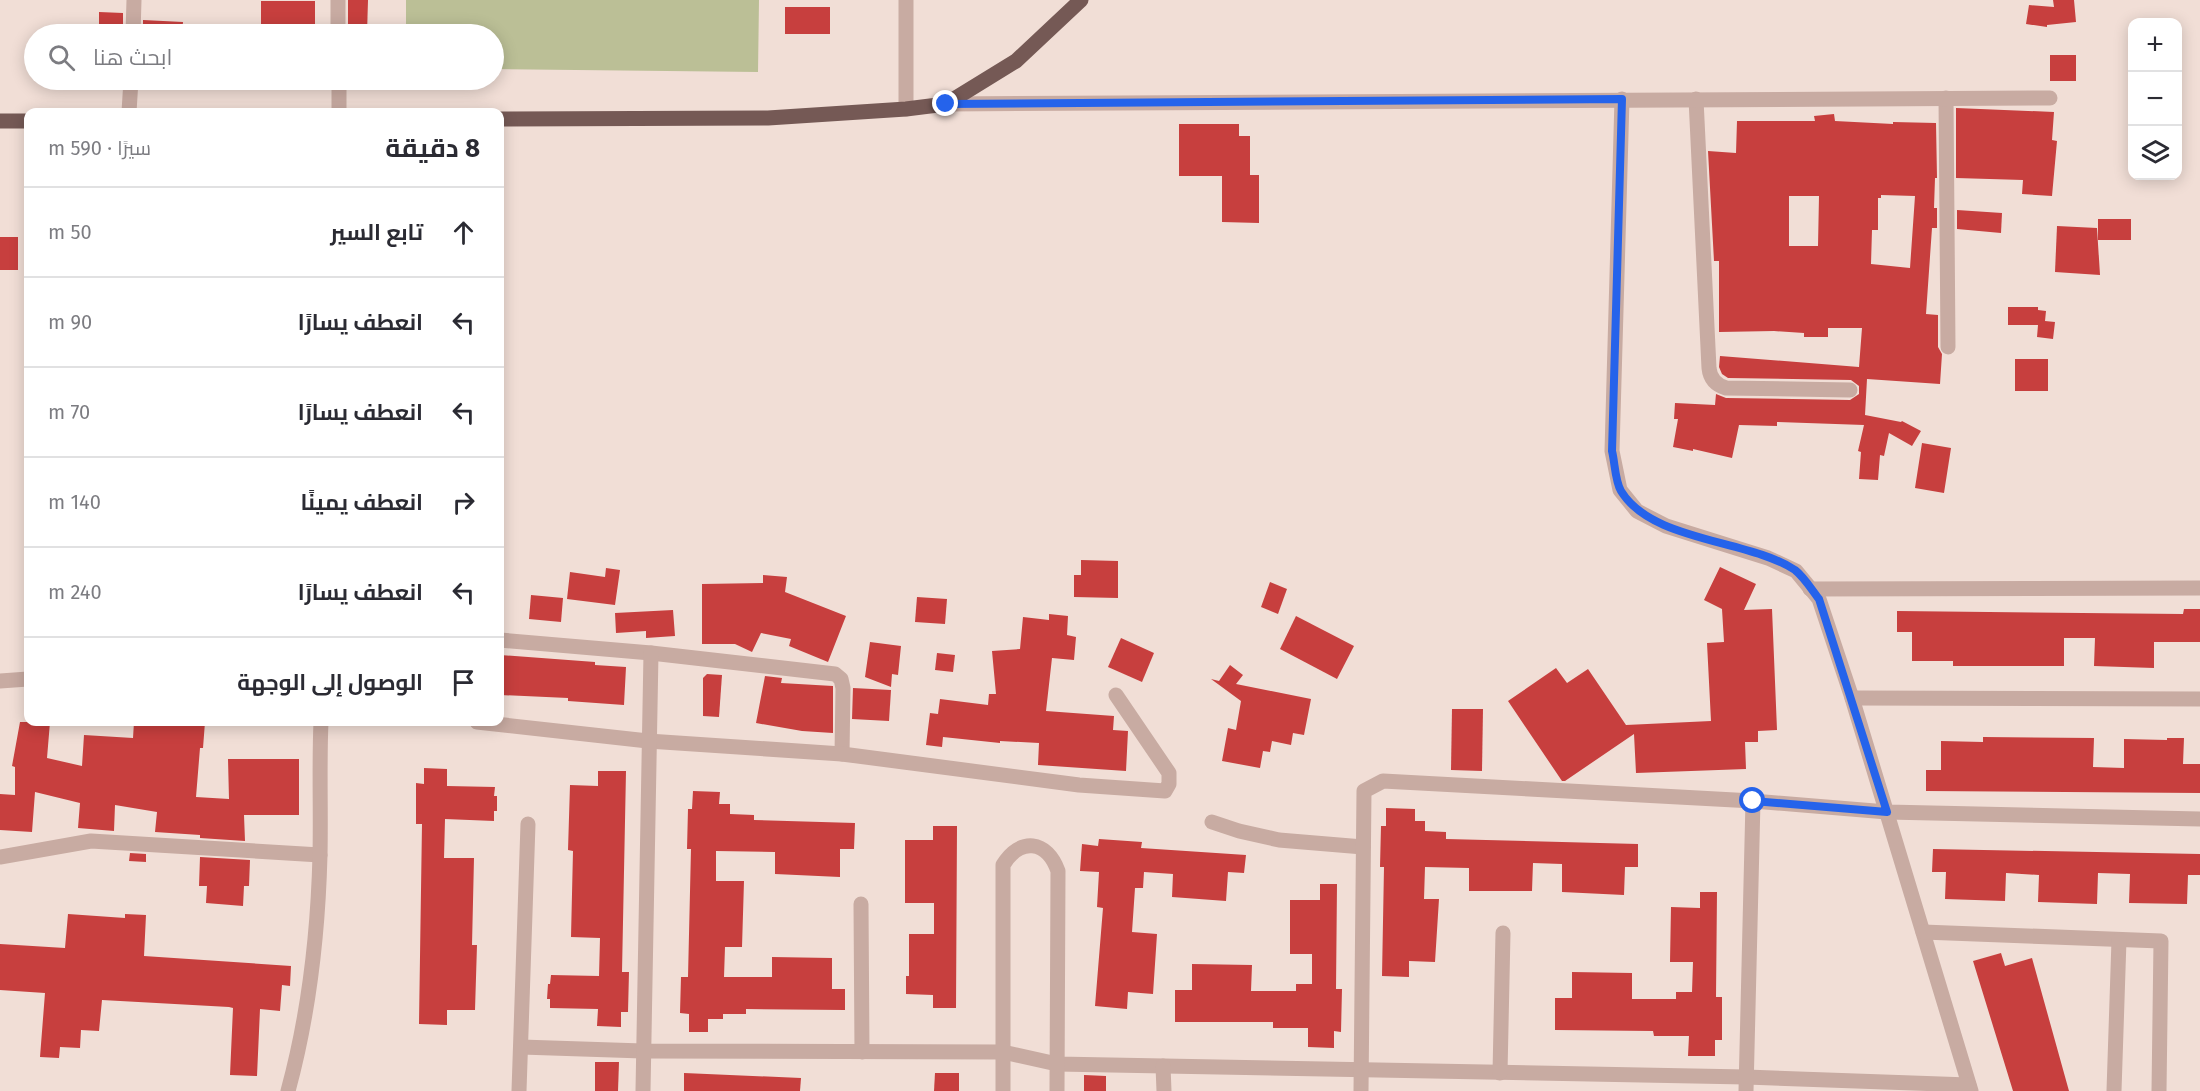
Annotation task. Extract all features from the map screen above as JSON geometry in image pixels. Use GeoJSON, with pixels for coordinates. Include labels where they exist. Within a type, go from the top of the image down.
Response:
{"type":"FeatureCollection","features":[{"type":"Feature","properties":{"kind":"main road"},"geometry":{"type":"LineString","coordinates":[[504,119],[768,118],[906,109],[946,104],[1016,61],[1081,0]]}},
{"type":"Feature","properties":{"kind":"main road"},"geometry":{"type":"LineString","coordinates":[[0,121],[24,121]]}},
{"type":"Feature","properties":{"kind":"street"},"geometry":{"type":"LineString","coordinates":[[133,24],[134,0]]}},
{"type":"Feature","properties":{"kind":"street"},"geometry":{"type":"LineString","coordinates":[[338,0],[338,24]]}},
{"type":"Feature","properties":{"kind":"street"},"geometry":{"type":"LineString","coordinates":[[906,0],[906,109]]}},
{"type":"Feature","properties":{"kind":"street"},"geometry":{"type":"LineString","coordinates":[[129,108],[130,90]]}},
{"type":"Feature","properties":{"kind":"street"},"geometry":{"type":"LineString","coordinates":[[339,90],[339,108]]}},
{"type":"Feature","properties":{"kind":"street"},"geometry":{"type":"LineString","coordinates":[[1946,98],[1948,347]]}},
{"type":"Feature","properties":{"kind":"street"},"geometry":{"type":"LineString","coordinates":[[946,104],[2050,98]]}},
{"type":"Feature","properties":{"kind":"street"},"geometry":{"type":"LineString","coordinates":[[521,1047],[644,1051],[1003,1052],[1057,1064],[1500,1073],[1746,1084],[1970,1088],[1852,698],[1819,599],[1796,571],[1768,558],[1666,526],[1637,511],[1620,490],[1612,451],[1622,99]]}},
{"type":"Feature","properties":{"kind":"street"},"geometry":{"type":"LineString","coordinates":[[1696,99],[1709,368],[1712,378],[1726,388],[1850,390]]}},
{"type":"Feature","properties":{"kind":"street"},"geometry":{"type":"LineString","coordinates":[[1810,588],[2200,588]]}},
{"type":"Feature","properties":{"kind":"street"},"geometry":{"type":"LineString","coordinates":[[504,640],[651,653],[835,674],[841,679],[843,688],[842,754]]}},
{"type":"Feature","properties":{"kind":"street"},"geometry":{"type":"LineString","coordinates":[[643,1091],[651,653]]}},
{"type":"Feature","properties":{"kind":"street"},"geometry":{"type":"LineString","coordinates":[[0,681],[24,679]]}},
{"type":"Feature","properties":{"kind":"street"},"geometry":{"type":"LineString","coordinates":[[504,725],[648,741],[842,754],[1079,785],[1165,791],[1169,784],[1169,773],[1116,695]]}},
{"type":"Feature","properties":{"kind":"street"},"geometry":{"type":"LineString","coordinates":[[1852,698],[2200,699]]}},
{"type":"Feature","properties":{"kind":"street"},"geometry":{"type":"LineString","coordinates":[[288,1091],[300,1046],[314,956],[320,855],[321,726]]}},
{"type":"Feature","properties":{"kind":"street"},"geometry":{"type":"LineString","coordinates":[[1361,1091],[1364,791],[1383,781],[1753,801],[1887,812],[2200,819]]}},
{"type":"Feature","properties":{"kind":"street"},"geometry":{"type":"LineString","coordinates":[[1746,1084],[1753,801]]}},
{"type":"Feature","properties":{"kind":"street"},"geometry":{"type":"LineString","coordinates":[[1212,822],[1279,840],[1364,847]]}},
{"type":"Feature","properties":{"kind":"street"},"geometry":{"type":"LineString","coordinates":[[519,1091],[528,824]]}},
{"type":"Feature","properties":{"kind":"street"},"geometry":{"type":"LineString","coordinates":[[0,857],[92,841],[320,855]]}},
{"type":"Feature","properties":{"kind":"street"},"geometry":{"type":"LineString","coordinates":[[1003,1091],[1003,865],[1010,854],[1020,847],[1033,845],[1045,850],[1054,859],[1058,871],[1057,1091]]}},
{"type":"Feature","properties":{"kind":"street"},"geometry":{"type":"LineString","coordinates":[[861,904],[861,1052]]}},
{"type":"Feature","properties":{"kind":"street"},"geometry":{"type":"LineString","coordinates":[[1923,932],[2161,942],[2159,1091]]}},
{"type":"Feature","properties":{"kind":"street"},"geometry":{"type":"LineString","coordinates":[[1500,1073],[1503,933]]}},
{"type":"Feature","properties":{"kind":"street"},"geometry":{"type":"LineString","coordinates":[[2114,1091],[2119,940]]}},
{"type":"Feature","properties":{"kind":"street"},"geometry":{"type":"LineString","coordinates":[[1163,1066],[1164,1091]]}},
{"type":"Feature","properties":{"kind":"green space"},"geometry":{"type":"Polygon","coordinates":[[[406,0],[759,0],[758,72],[504,69],[504,24],[406,24],[406,0]]]}},
{"type":"Feature","properties":{"kind":"building"},"geometry":{"type":"Polygon","coordinates":[[[348,0],[368,0],[367,24],[348,24],[348,0]]]}},
{"type":"Feature","properties":{"kind":"building"},"geometry":{"type":"Polygon","coordinates":[[[2053,0],[2074,0],[2076,22],[2047,25],[2047,27],[2026,24],[2029,5],[2054,7],[2053,0]]]}},
{"type":"Feature","properties":{"kind":"building"},"geometry":{"type":"Polygon","coordinates":[[[261,1],[315,1],[315,24],[261,24],[261,1]]]}},
{"type":"Feature","properties":{"kind":"building"},"geometry":{"type":"Polygon","coordinates":[[[785,7],[830,7],[830,34],[785,34],[785,7]]]}},
{"type":"Feature","properties":{"kind":"building"},"geometry":{"type":"Polygon","coordinates":[[[99,12],[123,13],[123,24],[99,24],[99,12]]]}},
{"type":"Feature","properties":{"kind":"building"},"geometry":{"type":"Polygon","coordinates":[[[143,20],[183,22],[183,24],[143,24],[143,20]]]}},
{"type":"Feature","properties":{"kind":"building"},"geometry":{"type":"Polygon","coordinates":[[[2050,55],[2076,55],[2076,81],[2050,81],[2050,55]]]}},
{"type":"Feature","properties":{"kind":"building"},"geometry":{"type":"Polygon","coordinates":[[[1956,108],[2054,112],[2052,140],[2057,141],[2052,196],[2022,194],[2023,180],[1956,178],[1956,108]]]}},
{"type":"Feature","properties":{"kind":"building"},"geometry":{"type":"Polygon","coordinates":[[[1834,114],[1835,121],[1893,124],[1893,122],[1936,123],[1937,178],[1935,178],[1934,208],[1937,208],[1937,228],[1932,228],[1926,314],[1938,315],[1938,347],[1942,354],[1940,384],[1867,379],[1865,415],[1902,421],[1921,431],[1912,446],[1889,433],[1884,456],[1880,455],[1878,480],[1859,479],[1861,452],[1858,451],[1864,425],[1777,422],[1777,426],[1739,425],[1732,458],[1673,447],[1678,419],[1674,419],[1675,403],[1715,405],[1716,394],[1726,398],[1850,400],[1859,394],[1859,386],[1851,380],[1728,378],[1722,374],[1719,367],[1720,356],[1859,367],[1862,328],[1828,328],[1828,337],[1804,337],[1804,333],[1774,331],[1719,332],[1719,261],[1714,261],[1708,151],[1736,153],[1737,121],[1815,121],[1814,116],[1834,114]],[[1881,195],[1881,198],[1878,198],[1878,230],[1872,230],[1871,264],[1910,268],[1915,196],[1881,195]],[[1789,196],[1789,246],[1818,246],[1819,196],[1789,196]]]}},
{"type":"Feature","properties":{"kind":"building"},"geometry":{"type":"Polygon","coordinates":[[[1179,124],[1239,124],[1239,136],[1250,136],[1250,175],[1259,175],[1259,223],[1222,222],[1222,176],[1179,176],[1179,124]]]}},
{"type":"Feature","properties":{"kind":"building"},"geometry":{"type":"Polygon","coordinates":[[[1957,210],[2002,213],[2001,233],[1957,229],[1957,210]]]}},
{"type":"Feature","properties":{"kind":"building"},"geometry":{"type":"Polygon","coordinates":[[[2098,219],[2131,219],[2131,240],[2098,240],[2098,219]]]}},
{"type":"Feature","properties":{"kind":"building"},"geometry":{"type":"Polygon","coordinates":[[[2057,226],[2097,228],[2100,275],[2055,272],[2057,226]]]}},
{"type":"Feature","properties":{"kind":"building"},"geometry":{"type":"Polygon","coordinates":[[[0,237],[18,237],[18,270],[0,270],[0,237]]]}},
{"type":"Feature","properties":{"kind":"building"},"geometry":{"type":"Polygon","coordinates":[[[2008,307],[2038,307],[2038,310],[2046,311],[2045,321],[2055,322],[2053,339],[2037,337],[2038,325],[2008,325],[2008,307]]]}},
{"type":"Feature","properties":{"kind":"building"},"geometry":{"type":"Polygon","coordinates":[[[2015,359],[2048,359],[2048,391],[2015,391],[2015,359]]]}},
{"type":"Feature","properties":{"kind":"building"},"geometry":{"type":"Polygon","coordinates":[[[1922,443],[1951,448],[1944,493],[1915,488],[1922,443]]]}},
{"type":"Feature","properties":{"kind":"building"},"geometry":{"type":"Polygon","coordinates":[[[1081,560],[1118,561],[1118,598],[1074,597],[1074,575],[1081,575],[1081,560]]]}},
{"type":"Feature","properties":{"kind":"building"},"geometry":{"type":"Polygon","coordinates":[[[1720,567],[1756,584],[1744,610],[1772,609],[1777,730],[1758,731],[1758,742],[1745,742],[1746,769],[1636,773],[1634,734],[1562,781],[1508,701],[1556,668],[1567,683],[1588,669],[1626,725],[1711,721],[1707,643],[1724,642],[1722,609],[1704,600],[1720,567]]]}},
{"type":"Feature","properties":{"kind":"building"},"geometry":{"type":"Polygon","coordinates":[[[606,568],[620,570],[615,605],[567,599],[570,572],[605,577],[606,568]]]}},
{"type":"Feature","properties":{"kind":"building"},"geometry":{"type":"Polygon","coordinates":[[[763,575],[787,577],[785,592],[846,616],[828,662],[789,646],[791,639],[761,633],[752,652],[735,644],[702,644],[702,584],[763,583],[763,575]]]}},
{"type":"Feature","properties":{"kind":"building"},"geometry":{"type":"Polygon","coordinates":[[[1270,582],[1287,589],[1278,614],[1261,607],[1270,582]]]}},
{"type":"Feature","properties":{"kind":"building"},"geometry":{"type":"Polygon","coordinates":[[[531,595],[563,598],[561,622],[529,619],[531,595]]]}},
{"type":"Feature","properties":{"kind":"building"},"geometry":{"type":"Polygon","coordinates":[[[917,597],[947,599],[945,624],[915,622],[917,597]]]}},
{"type":"Feature","properties":{"kind":"building"},"geometry":{"type":"Polygon","coordinates":[[[2184,609],[2200,609],[2200,642],[2154,642],[2154,668],[2094,666],[2095,638],[2064,638],[2064,666],[1953,666],[1953,661],[1912,661],[1912,632],[1897,632],[1897,611],[2183,614],[2184,609]]]}},
{"type":"Feature","properties":{"kind":"building"},"geometry":{"type":"Polygon","coordinates":[[[673,610],[675,636],[646,638],[646,631],[616,633],[615,613],[673,610]]]}},
{"type":"Feature","properties":{"kind":"building"},"geometry":{"type":"Polygon","coordinates":[[[1049,614],[1068,616],[1067,635],[1076,637],[1074,660],[1052,658],[1046,711],[1114,716],[1113,730],[1128,731],[1126,771],[1038,765],[1039,743],[1000,741],[1000,743],[943,737],[942,747],[926,745],[930,713],[938,714],[940,699],[988,705],[989,694],[996,694],[992,651],[1020,649],[1023,617],[1049,620],[1049,614]]]}},
{"type":"Feature","properties":{"kind":"building"},"geometry":{"type":"Polygon","coordinates":[[[1296,616],[1354,646],[1337,679],[1280,649],[1296,616]]]}},
{"type":"Feature","properties":{"kind":"building"},"geometry":{"type":"Polygon","coordinates":[[[1121,638],[1154,653],[1142,682],[1108,667],[1121,638]]]}},
{"type":"Feature","properties":{"kind":"building"},"geometry":{"type":"Polygon","coordinates":[[[870,642],[901,646],[898,675],[892,674],[891,687],[865,677],[870,642]]]}},
{"type":"Feature","properties":{"kind":"building"},"geometry":{"type":"Polygon","coordinates":[[[937,653],[955,655],[953,672],[935,670],[937,653]]]}},
{"type":"Feature","properties":{"kind":"building"},"geometry":{"type":"Polygon","coordinates":[[[504,655],[595,662],[595,665],[626,667],[624,705],[568,701],[568,698],[504,695],[504,655]]]}},
{"type":"Feature","properties":{"kind":"building"},"geometry":{"type":"Polygon","coordinates":[[[1230,665],[1243,675],[1236,684],[1311,699],[1304,735],[1293,733],[1291,745],[1272,741],[1270,752],[1263,751],[1260,768],[1222,761],[1228,728],[1236,730],[1241,701],[1211,679],[1219,681],[1230,665]]]}},
{"type":"Feature","properties":{"kind":"building"},"geometry":{"type":"Polygon","coordinates":[[[707,674],[722,675],[719,717],[703,716],[703,678],[707,674]]]}},
{"type":"Feature","properties":{"kind":"building"},"geometry":{"type":"Polygon","coordinates":[[[765,676],[782,678],[781,683],[833,686],[833,733],[802,731],[756,723],[765,676]]]}},
{"type":"Feature","properties":{"kind":"building"},"geometry":{"type":"Polygon","coordinates":[[[853,688],[891,690],[889,721],[852,719],[853,688]]]}},
{"type":"Feature","properties":{"kind":"building"},"geometry":{"type":"Polygon","coordinates":[[[1452,709],[1483,709],[1482,771],[1451,770],[1452,709]]]}},
{"type":"Feature","properties":{"kind":"building"},"geometry":{"type":"Polygon","coordinates":[[[20,722],[24,722],[24,726],[50,726],[47,758],[82,766],[84,735],[133,738],[134,726],[205,726],[203,748],[200,748],[196,797],[229,799],[228,759],[299,759],[299,815],[244,815],[245,841],[155,832],[157,812],[115,805],[114,831],[78,828],[80,803],[35,792],[32,832],[0,830],[0,794],[15,795],[15,767],[12,766],[20,722]]]}},
{"type":"Feature","properties":{"kind":"building"},"geometry":{"type":"Polygon","coordinates":[[[1983,737],[2094,738],[2093,767],[2124,768],[2124,739],[2184,738],[2183,764],[2200,764],[2200,793],[1926,791],[1926,770],[1941,770],[1941,741],[1983,742],[1983,737]]]}},
{"type":"Feature","properties":{"kind":"building"},"geometry":{"type":"Polygon","coordinates":[[[424,768],[447,769],[447,786],[495,787],[494,796],[497,796],[494,821],[445,819],[444,858],[474,858],[472,945],[477,945],[475,1010],[447,1010],[447,1025],[419,1024],[422,824],[416,824],[416,783],[424,784],[424,768]]]}},
{"type":"Feature","properties":{"kind":"building"},"geometry":{"type":"Polygon","coordinates":[[[598,771],[626,771],[622,972],[629,972],[628,1012],[621,1012],[621,1027],[597,1026],[598,1009],[550,1008],[550,999],[547,999],[551,975],[599,976],[600,938],[571,937],[573,851],[568,850],[570,785],[598,786],[598,771]]]}},
{"type":"Feature","properties":{"kind":"building"},"geometry":{"type":"Polygon","coordinates":[[[693,791],[720,792],[719,804],[730,804],[730,814],[754,815],[754,820],[855,823],[854,849],[840,849],[840,877],[775,874],[775,852],[716,851],[716,881],[744,881],[742,947],[725,947],[724,977],[772,977],[772,957],[832,958],[832,989],[845,989],[845,1010],[746,1009],[746,1014],[723,1014],[723,1019],[708,1019],[708,1032],[689,1032],[689,1014],[680,1013],[681,977],[688,977],[691,849],[687,849],[688,809],[692,809],[693,791]]]}},
{"type":"Feature","properties":{"kind":"building"},"geometry":{"type":"Polygon","coordinates":[[[1386,808],[1415,809],[1415,821],[1425,821],[1425,831],[1446,832],[1446,839],[1638,844],[1638,867],[1625,867],[1624,895],[1562,892],[1562,864],[1533,863],[1532,891],[1469,891],[1469,868],[1425,867],[1424,899],[1439,899],[1435,962],[1409,961],[1409,977],[1382,976],[1384,867],[1380,867],[1381,826],[1386,826],[1386,808]]]}},
{"type":"Feature","properties":{"kind":"building"},"geometry":{"type":"Polygon","coordinates":[[[933,826],[957,826],[956,1008],[933,1008],[933,995],[906,994],[906,976],[909,976],[909,934],[934,934],[934,903],[905,903],[905,840],[933,840],[933,826]]]}},
{"type":"Feature","properties":{"kind":"building"},"geometry":{"type":"Polygon","coordinates":[[[1099,839],[1142,842],[1141,848],[1246,855],[1244,873],[1228,872],[1226,901],[1172,897],[1173,874],[1144,872],[1143,888],[1135,888],[1132,932],[1157,934],[1153,994],[1128,992],[1127,1009],[1095,1006],[1103,908],[1097,907],[1099,872],[1080,871],[1082,844],[1098,846],[1099,839]]]}},
{"type":"Feature","properties":{"kind":"building"},"geometry":{"type":"Polygon","coordinates":[[[1933,849],[2200,854],[2200,875],[2188,875],[2187,904],[2129,903],[2130,874],[2098,873],[2097,904],[2038,902],[2039,875],[2006,873],[2005,901],[1945,899],[1946,872],[1932,872],[1933,849]]]}},
{"type":"Feature","properties":{"kind":"building"},"geometry":{"type":"Polygon","coordinates":[[[130,853],[146,854],[146,862],[129,861],[130,853]]]}},
{"type":"Feature","properties":{"kind":"building"},"geometry":{"type":"Polygon","coordinates":[[[200,857],[250,860],[249,886],[244,886],[243,906],[206,903],[207,886],[199,886],[200,857]]]}},
{"type":"Feature","properties":{"kind":"building"},"geometry":{"type":"Polygon","coordinates":[[[1320,884],[1337,884],[1336,989],[1342,989],[1341,1032],[1334,1031],[1334,1048],[1308,1047],[1308,1028],[1273,1028],[1273,1022],[1175,1022],[1175,990],[1192,990],[1192,964],[1252,965],[1251,991],[1296,991],[1296,984],[1312,984],[1312,954],[1290,954],[1290,900],[1320,900],[1320,884]]]}},
{"type":"Feature","properties":{"kind":"building"},"geometry":{"type":"Polygon","coordinates":[[[1700,892],[1717,892],[1716,997],[1722,997],[1722,1040],[1715,1040],[1715,1056],[1688,1056],[1689,1036],[1654,1036],[1653,1031],[1555,1030],[1555,998],[1572,998],[1572,972],[1632,973],[1632,999],[1676,999],[1676,992],[1692,992],[1693,962],[1670,962],[1671,907],[1700,908],[1700,892]]]}},
{"type":"Feature","properties":{"kind":"building"},"geometry":{"type":"Polygon","coordinates":[[[68,914],[125,918],[125,914],[146,915],[144,956],[291,966],[290,986],[282,985],[280,1011],[260,1009],[257,1076],[230,1075],[233,1008],[229,1007],[102,1000],[99,1031],[81,1030],[80,1048],[60,1047],[59,1058],[40,1057],[45,993],[0,990],[0,944],[65,948],[68,914]]]}},
{"type":"Feature","properties":{"kind":"building"},"geometry":{"type":"Polygon","coordinates":[[[2001,953],[2005,966],[2032,958],[2069,1091],[2013,1091],[1973,961],[2001,953]]]}},
{"type":"Feature","properties":{"kind":"building"},"geometry":{"type":"Polygon","coordinates":[[[595,1062],[619,1062],[618,1091],[595,1091],[595,1062]]]}},
{"type":"Feature","properties":{"kind":"building"},"geometry":{"type":"Polygon","coordinates":[[[684,1073],[801,1078],[800,1091],[684,1091],[684,1073]]]}},
{"type":"Feature","properties":{"kind":"building"},"geometry":{"type":"Polygon","coordinates":[[[935,1073],[959,1073],[959,1091],[934,1091],[935,1073]]]}},
{"type":"Feature","properties":{"kind":"building"},"geometry":{"type":"Polygon","coordinates":[[[1084,1075],[1106,1076],[1106,1091],[1084,1091],[1084,1075]]]}},
{"type":"Feature","properties":{"kind":"route"},"geometry":{"type":"LineString","coordinates":[[946,104],[1622,99],[1612,451],[1620,490],[1637,511],[1666,526],[1768,558],[1796,571],[1819,599],[1887,812],[1753,801]]}}]}
